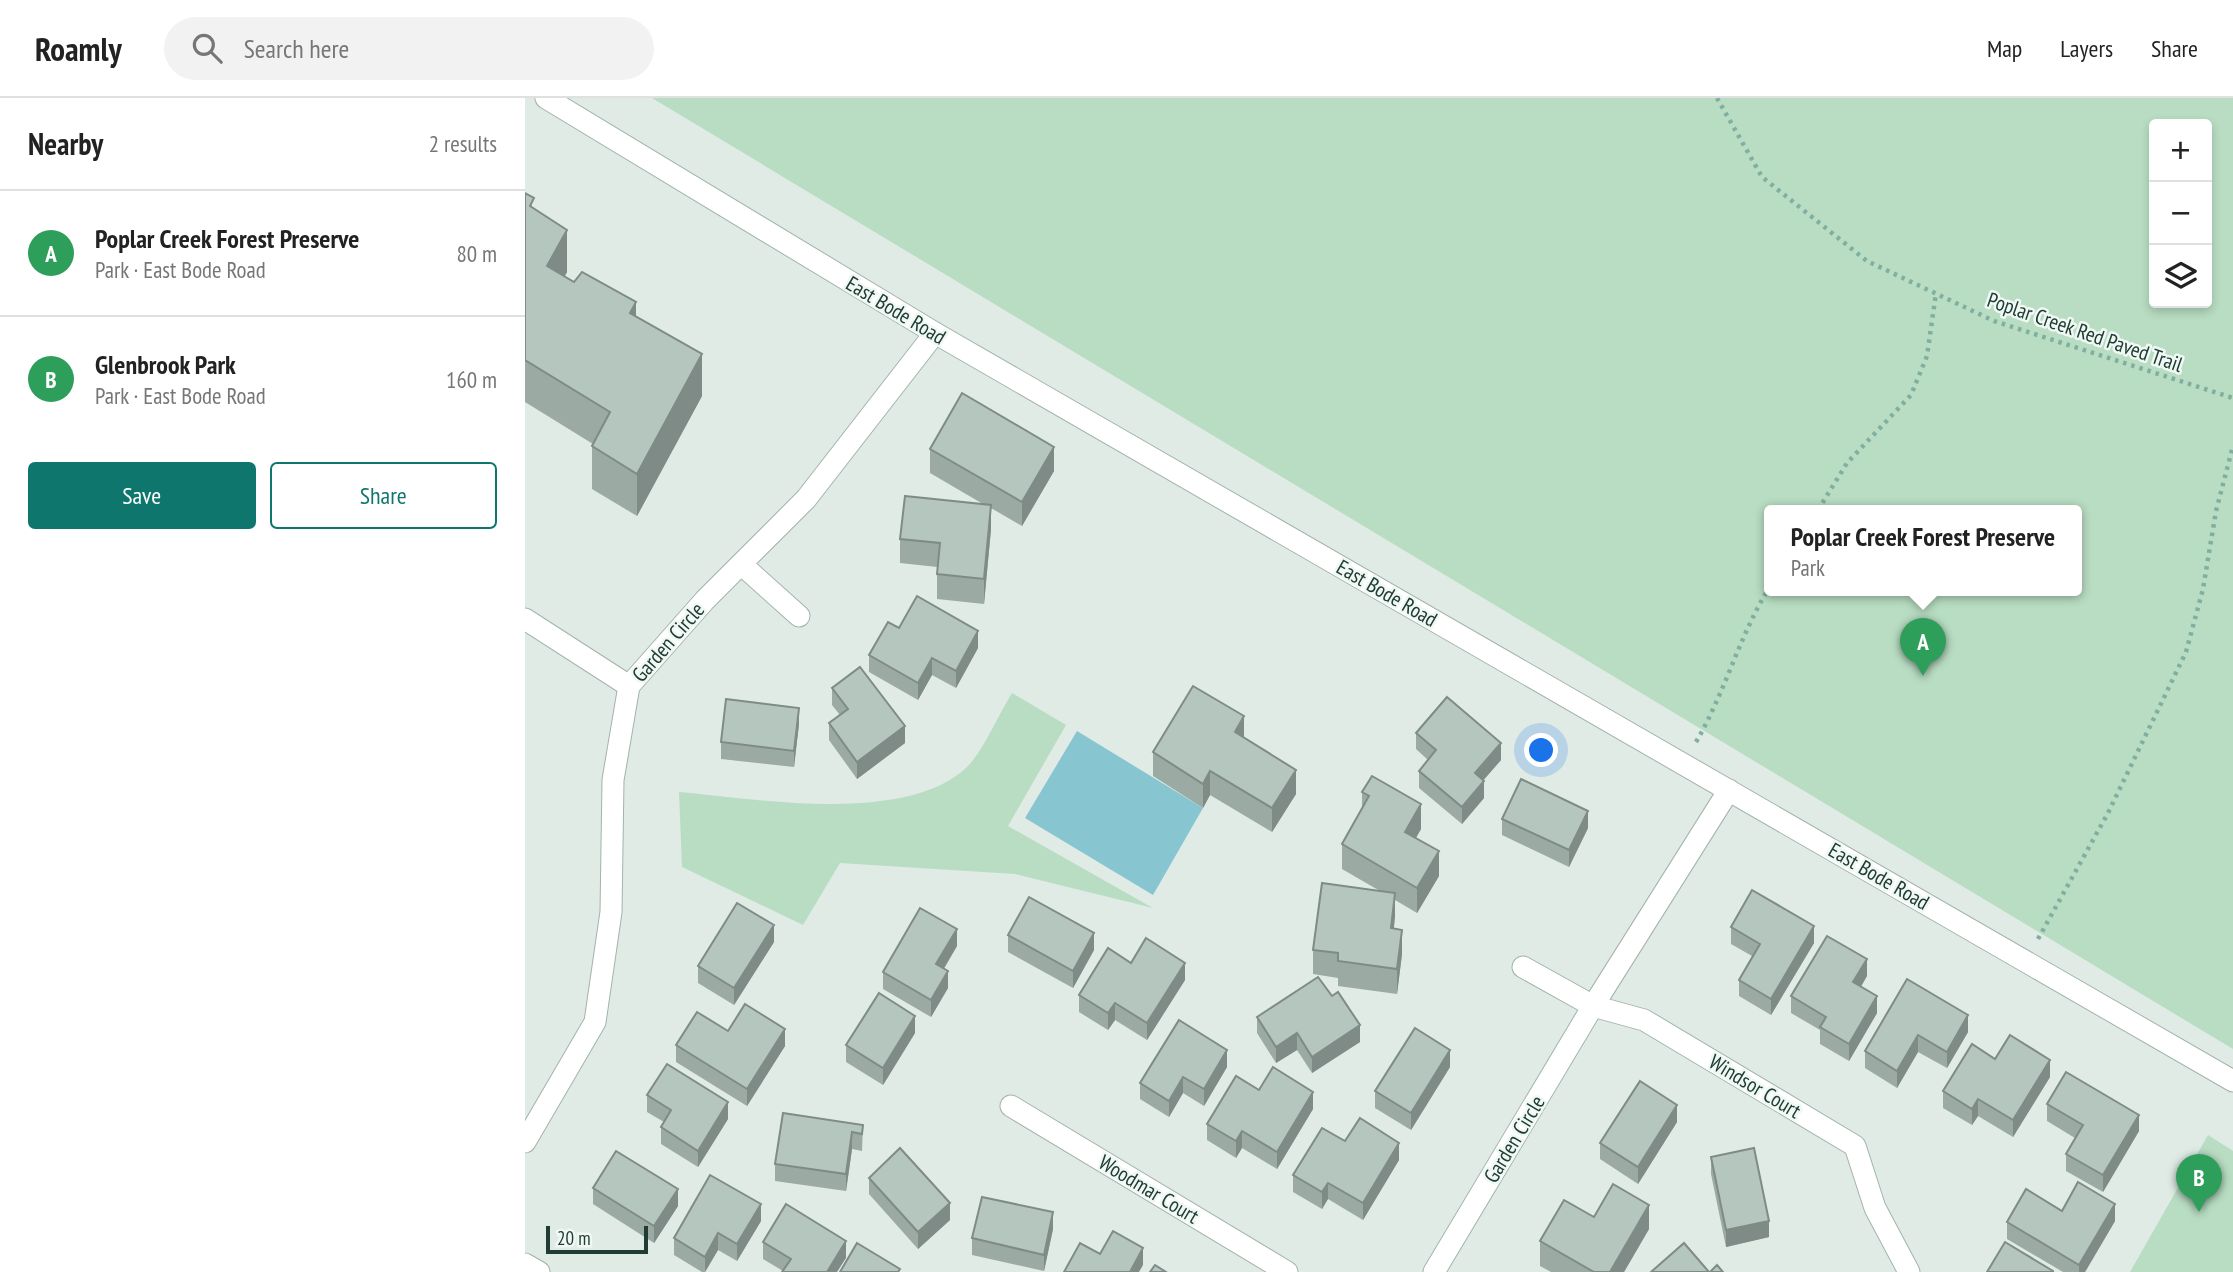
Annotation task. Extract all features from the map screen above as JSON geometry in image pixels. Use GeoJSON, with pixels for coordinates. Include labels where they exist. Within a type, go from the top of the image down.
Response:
{"type":"FeatureCollection","features":[{"type":"Feature","properties":{"kind":"street","name":"East Bode Road"},"geometry":{"type":"LineString","coordinates":[[546,98],[935,333],[2233,1081]]}},
{"type":"Feature","properties":{"kind":"street","name":"Garden Circle"},"geometry":{"type":"LineString","coordinates":[[525,1142],[595,1022],[611,912],[613,779],[629,686],[705,600],[806,499],[935,333]]}},
{"type":"Feature","properties":{"kind":"street"},"geometry":{"type":"LineString","coordinates":[[741,564],[799,617]]}},
{"type":"Feature","properties":{"kind":"street"},"geometry":{"type":"LineString","coordinates":[[525,620],[629,686]]}},
{"type":"Feature","properties":{"kind":"street","name":"Garden Circle"},"geometry":{"type":"LineString","coordinates":[[1434,1272],[1593,1006],[1729,790]]}},
{"type":"Feature","properties":{"kind":"street"},"geometry":{"type":"LineString","coordinates":[[1523,967],[1593,1006]]}},
{"type":"Feature","properties":{"kind":"street","name":"Windsor Court"},"geometry":{"type":"LineString","coordinates":[[1593,1006],[1644,1020],[1855,1146],[1875,1209],[1909,1272]]}},
{"type":"Feature","properties":{"kind":"street","name":"Woodmar Court"},"geometry":{"type":"LineString","coordinates":[[1011,1106],[1286,1272]]}},
{"type":"Feature","properties":{"kind":"street"},"geometry":{"type":"LineString","coordinates":[[525,1264],[539,1272]]}},
{"type":"Feature","properties":{"kind":"path","name":"Poplar Creek Red Paved Trail"},"geometry":{"type":"LineString","coordinates":[[1717,98],[1762,177],[1867,261],[1994,321],[2233,398]]}},
{"type":"Feature","properties":{"kind":"path"},"geometry":{"type":"LineString","coordinates":[[1821,505],[1847,463],[1911,394],[1927,356],[1936,293]]}},
{"type":"Feature","properties":{"kind":"path"},"geometry":{"type":"LineString","coordinates":[[2025,961],[2108,813],[2186,652],[2203,589],[2216,511],[2233,446]]}},
{"type":"Feature","properties":{"kind":"path"},"geometry":{"type":"LineString","coordinates":[[1683,763],[1712,714],[1753,614],[1764,596]]}},
{"type":"Feature","properties":{"kind":"green space"},"geometry":{"type":"Polygon","coordinates":[[[652,98],[2233,98],[2233,1049],[652,98]]]}},
{"type":"Feature","properties":{"kind":"green space"},"geometry":{"type":"Polygon","coordinates":[[[1012,693],[1066,725],[1008,826],[1153,908],[1015,874],[840,863],[803,925],[682,867],[679,792],[829,804],[870,802],[908,796],[941,785],[967,767],[985,742],[1012,693]]]}},
{"type":"Feature","properties":{"kind":"green space"},"geometry":{"type":"Polygon","coordinates":[[[2208,1135],[2233,1151],[2233,1272],[2130,1272],[2208,1135]]]}},
{"type":"Feature","properties":{"kind":"water"},"geometry":{"type":"Polygon","coordinates":[[[1077,731],[1203,808],[1153,895],[1025,818],[1077,731]]]}},
{"type":"Feature","properties":{"kind":"building"},"geometry":{"type":"Polygon","coordinates":[[[525,193],[534,198],[530,206],[567,230],[547,266],[574,282],[582,272],[636,302],[630,313],[702,354],[637,474],[592,446],[610,412],[525,360],[525,193]]]}},
{"type":"Feature","properties":{"kind":"building"},"geometry":{"type":"Polygon","coordinates":[[[962,393],[1054,447],[1022,502],[930,449],[962,393]]]}},
{"type":"Feature","properties":{"kind":"building"},"geometry":{"type":"Polygon","coordinates":[[[905,496],[991,505],[984,579],[937,574],[940,543],[900,539],[905,496]]]}},
{"type":"Feature","properties":{"kind":"building"},"geometry":{"type":"Polygon","coordinates":[[[917,596],[978,631],[956,671],[932,658],[918,683],[869,655],[888,622],[899,628],[917,596]]]}},
{"type":"Feature","properties":{"kind":"building"},"geometry":{"type":"Polygon","coordinates":[[[860,667],[905,726],[857,762],[829,723],[848,709],[832,688],[860,667]]]}},
{"type":"Feature","properties":{"kind":"building"},"geometry":{"type":"Polygon","coordinates":[[[1193,686],[1244,716],[1235,732],[1296,770],[1272,808],[1210,771],[1203,784],[1153,752],[1193,686]]]}},
{"type":"Feature","properties":{"kind":"building"},"geometry":{"type":"Polygon","coordinates":[[[1447,697],[1501,743],[1475,773],[1484,781],[1462,807],[1419,771],[1436,750],[1416,733],[1447,697]]]}},
{"type":"Feature","properties":{"kind":"building"},"geometry":{"type":"Polygon","coordinates":[[[726,699],[799,708],[794,751],[721,742],[726,699]]]}},
{"type":"Feature","properties":{"kind":"building"},"geometry":{"type":"Polygon","coordinates":[[[1372,776],[1421,804],[1405,832],[1439,851],[1417,888],[1342,844],[1369,796],[1362,792],[1372,776]]]}},
{"type":"Feature","properties":{"kind":"building"},"geometry":{"type":"Polygon","coordinates":[[[1521,779],[1588,811],[1569,850],[1502,819],[1521,779]]]}},
{"type":"Feature","properties":{"kind":"building"},"geometry":{"type":"Polygon","coordinates":[[[1322,883],[1395,893],[1391,928],[1402,930],[1397,969],[1338,961],[1338,953],[1313,950],[1322,883]]]}},
{"type":"Feature","properties":{"kind":"building"},"geometry":{"type":"Polygon","coordinates":[[[1752,890],[1814,926],[1771,999],[1739,980],[1760,944],[1731,927],[1752,890]]]}},
{"type":"Feature","properties":{"kind":"building"},"geometry":{"type":"Polygon","coordinates":[[[1029,897],[1094,933],[1073,971],[1008,935],[1029,897]]]}},
{"type":"Feature","properties":{"kind":"building"},"geometry":{"type":"Polygon","coordinates":[[[737,903],[774,925],[734,988],[698,966],[737,903]]]}},
{"type":"Feature","properties":{"kind":"building"},"geometry":{"type":"Polygon","coordinates":[[[920,908],[957,929],[936,964],[948,971],[931,1000],[883,972],[920,908]]]}},
{"type":"Feature","properties":{"kind":"building"},"geometry":{"type":"Polygon","coordinates":[[[1827,936],[1867,959],[1853,982],[1877,996],[1849,1044],[1820,1027],[1826,1017],[1791,996],[1827,936]]]}},
{"type":"Feature","properties":{"kind":"building"},"geometry":{"type":"Polygon","coordinates":[[[1146,938],[1185,963],[1147,1023],[1115,1003],[1108,1013],[1079,995],[1108,948],[1131,963],[1146,938]]]}},
{"type":"Feature","properties":{"kind":"building"},"geometry":{"type":"Polygon","coordinates":[[[1318,977],[1332,996],[1338,992],[1360,1025],[1312,1057],[1297,1033],[1276,1047],[1257,1017],[1318,977]]]}},
{"type":"Feature","properties":{"kind":"building"},"geometry":{"type":"Polygon","coordinates":[[[1907,979],[1968,1015],[1947,1052],[1918,1035],[1897,1071],[1865,1051],[1907,979]]]}},
{"type":"Feature","properties":{"kind":"building"},"geometry":{"type":"Polygon","coordinates":[[[879,993],[915,1016],[883,1068],[846,1045],[879,993]]]}},
{"type":"Feature","properties":{"kind":"building"},"geometry":{"type":"Polygon","coordinates":[[[745,1004],[785,1029],[747,1089],[676,1045],[697,1012],[728,1031],[745,1004]]]}},
{"type":"Feature","properties":{"kind":"building"},"geometry":{"type":"Polygon","coordinates":[[[1179,1020],[1227,1050],[1204,1089],[1183,1077],[1169,1101],[1140,1083],[1179,1020]]]}},
{"type":"Feature","properties":{"kind":"building"},"geometry":{"type":"Polygon","coordinates":[[[1415,1028],[1450,1050],[1411,1113],[1375,1091],[1415,1028]]]}},
{"type":"Feature","properties":{"kind":"building"},"geometry":{"type":"Polygon","coordinates":[[[2010,1035],[2050,1060],[2013,1120],[1978,1099],[1972,1109],[1943,1091],[1972,1044],[1995,1059],[2010,1035]]]}},
{"type":"Feature","properties":{"kind":"building"},"geometry":{"type":"Polygon","coordinates":[[[667,1064],[728,1102],[698,1151],[661,1127],[671,1110],[647,1095],[667,1064]]]}},
{"type":"Feature","properties":{"kind":"building"},"geometry":{"type":"Polygon","coordinates":[[[1273,1067],[1313,1092],[1277,1152],[1242,1131],[1236,1141],[1207,1124],[1236,1076],[1259,1090],[1273,1067]]]}},
{"type":"Feature","properties":{"kind":"building"},"geometry":{"type":"Polygon","coordinates":[[[2066,1072],[2139,1115],[2103,1175],[2066,1154],[2083,1125],[2047,1104],[2066,1072]]]}},
{"type":"Feature","properties":{"kind":"building"},"geometry":{"type":"Polygon","coordinates":[[[1640,1081],[1677,1105],[1638,1167],[1600,1143],[1640,1081]]]}},
{"type":"Feature","properties":{"kind":"building"},"geometry":{"type":"Polygon","coordinates":[[[783,1113],[863,1125],[862,1134],[852,1132],[846,1174],[775,1164],[783,1113]]]}},
{"type":"Feature","properties":{"kind":"building"},"geometry":{"type":"Polygon","coordinates":[[[1360,1118],[1399,1143],[1363,1203],[1328,1183],[1322,1192],[1293,1175],[1322,1128],[1345,1141],[1360,1118]]]}},
{"type":"Feature","properties":{"kind":"building"},"geometry":{"type":"Polygon","coordinates":[[[900,1148],[950,1203],[918,1232],[869,1178],[900,1148]]]}},
{"type":"Feature","properties":{"kind":"building"},"geometry":{"type":"Polygon","coordinates":[[[1754,1148],[1769,1221],[1726,1230],[1711,1157],[1754,1148]]]}},
{"type":"Feature","properties":{"kind":"building"},"geometry":{"type":"Polygon","coordinates":[[[616,1151],[678,1189],[654,1226],[593,1188],[616,1151]]]}},
{"type":"Feature","properties":{"kind":"building"},"geometry":{"type":"Polygon","coordinates":[[[710,1175],[761,1204],[737,1244],[718,1233],[705,1257],[674,1238],[710,1175]]]}},
{"type":"Feature","properties":{"kind":"building"},"geometry":{"type":"Polygon","coordinates":[[[2078,1182],[2115,1204],[2079,1265],[2007,1222],[2026,1189],[2062,1211],[2078,1182]]]}},
{"type":"Feature","properties":{"kind":"building"},"geometry":{"type":"Polygon","coordinates":[[[1613,1184],[1649,1205],[1610,1272],[1594,1272],[1540,1241],[1564,1200],[1594,1217],[1613,1184]]]}},
{"type":"Feature","properties":{"kind":"building"},"geometry":{"type":"Polygon","coordinates":[[[982,1197],[1053,1212],[1044,1255],[972,1238],[982,1197]]]}},
{"type":"Feature","properties":{"kind":"building"},"geometry":{"type":"Polygon","coordinates":[[[786,1204],[846,1241],[827,1272],[782,1272],[791,1259],[763,1242],[786,1204]]]}},
{"type":"Feature","properties":{"kind":"building"},"geometry":{"type":"Polygon","coordinates":[[[1113,1231],[1143,1248],[1130,1272],[1064,1272],[1080,1243],[1100,1254],[1113,1231]]]}},
{"type":"Feature","properties":{"kind":"building"},"geometry":{"type":"Polygon","coordinates":[[[2005,1242],[2053,1271],[2053,1272],[1987,1272],[2005,1242]]]}},
{"type":"Feature","properties":{"kind":"building"},"geometry":{"type":"Polygon","coordinates":[[[857,1243],[900,1269],[898,1272],[840,1272],[857,1243]]]}},
{"type":"Feature","properties":{"kind":"building"},"geometry":{"type":"Polygon","coordinates":[[[1684,1243],[1709,1272],[1651,1272],[1684,1243]]]}},
{"type":"Feature","properties":{"kind":"building"},"geometry":{"type":"Polygon","coordinates":[[[1155,1265],[1166,1272],[1150,1272],[1155,1265]]]}},
{"type":"Feature","properties":{"kind":"building"},"geometry":{"type":"Polygon","coordinates":[[[1717,1265],[1723,1272],[1710,1272],[1717,1265]]]}},
{"type":"Feature","properties":{"kind":"place","name":"Poplar Creek Forest Preserve"},"geometry":{"type":"Point","coordinates":[1923,676]}},
{"type":"Feature","properties":{"kind":"place","name":"Glenbrook Park"},"geometry":{"type":"Point","coordinates":[2199,1212]}}]}
